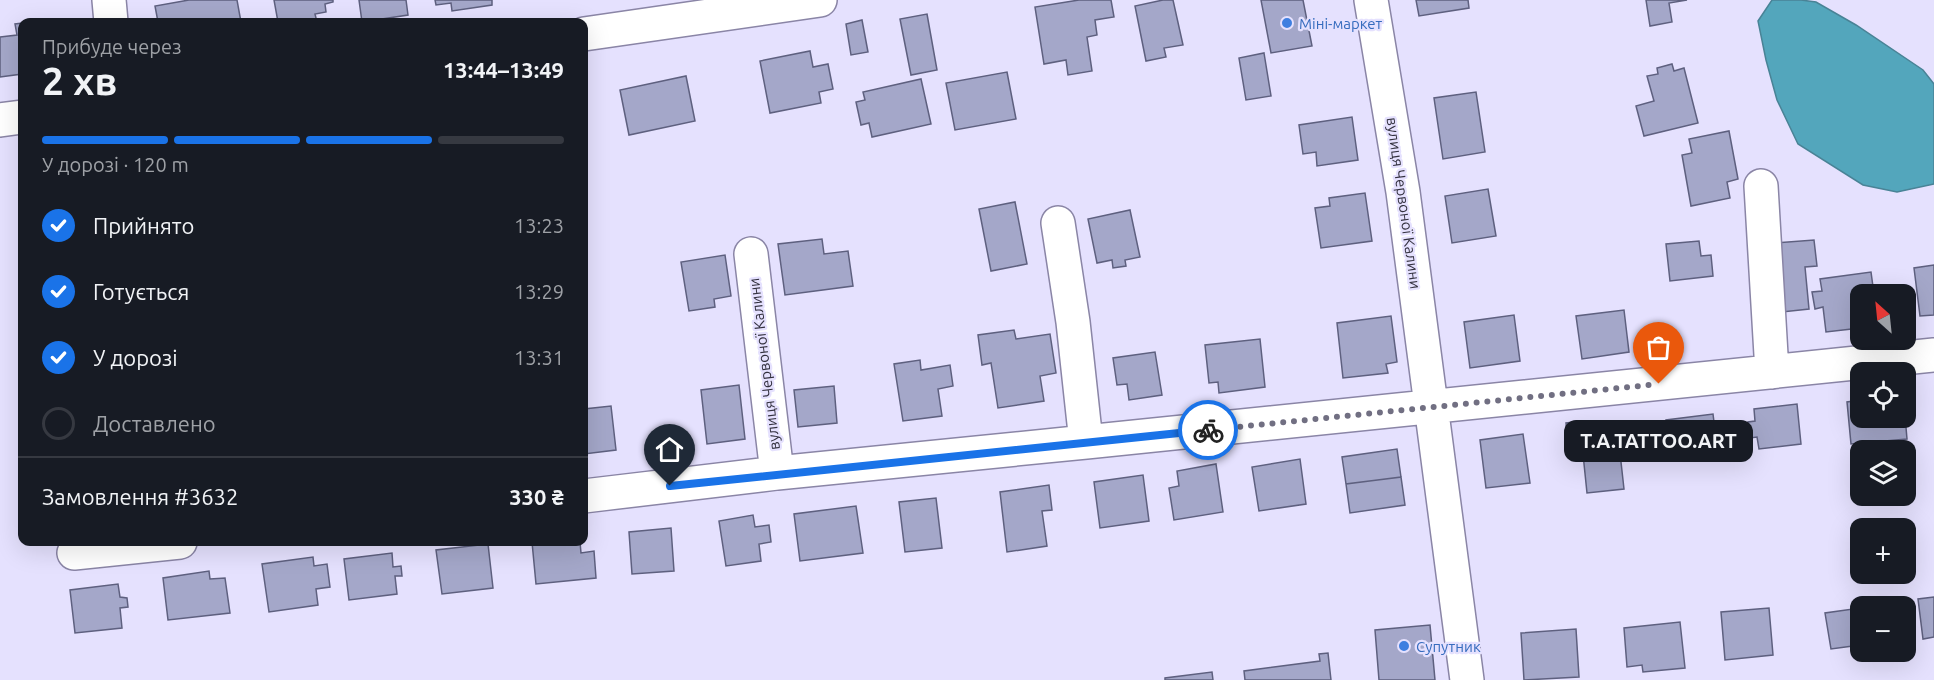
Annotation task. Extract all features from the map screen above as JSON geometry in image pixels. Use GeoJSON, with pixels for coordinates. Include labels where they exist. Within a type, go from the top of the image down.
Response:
{"type":"FeatureCollection","features":[{"type":"Feature","properties":{"kind":"street"},"geometry":{"type":"LineString","coordinates":[[109,0],[111,18]]}},
{"type":"Feature","properties":{"kind":"street"},"geometry":{"type":"LineString","coordinates":[[588,32],[642,12],[820,0]]}},
{"type":"Feature","properties":{"kind":"street","name":"вулиця Червоної Калини"},"geometry":{"type":"LineString","coordinates":[[1371,0],[1402,182],[1467,680]]}},
{"type":"Feature","properties":{"kind":"street"},"geometry":{"type":"LineString","coordinates":[[0,120],[18,118]]}},
{"type":"Feature","properties":{"kind":"street"},"geometry":{"type":"LineString","coordinates":[[1761,186],[1772,372]]}},
{"type":"Feature","properties":{"kind":"street"},"geometry":{"type":"LineString","coordinates":[[1058,223],[1073,322],[1086,442]]}},
{"type":"Feature","properties":{"kind":"street","name":"вулиця Червоної Калини"},"geometry":{"type":"LineString","coordinates":[[752,254],[777,473]]}},
{"type":"Feature","properties":{"kind":"street"},"geometry":{"type":"LineString","coordinates":[[588,496],[777,473],[1934,355]]}},
{"type":"Feature","properties":{"kind":"street"},"geometry":{"type":"LineString","coordinates":[[74,554],[145,546]]}},
{"type":"Feature","properties":{"kind":"water"},"geometry":{"type":"Polygon","coordinates":[[[1772,0],[1816,2],[1856,25],[1923,70],[1934,84],[1934,184],[1897,192],[1863,185],[1798,144],[1777,100],[1758,21],[1772,0]]]}},
{"type":"Feature","properties":{"kind":"building"},"geometry":{"type":"Polygon","coordinates":[[[189,0],[237,0],[240,18],[157,18],[155,6],[189,0]]]}},
{"type":"Feature","properties":{"kind":"building"},"geometry":{"type":"Polygon","coordinates":[[[274,0],[333,0],[325,4],[326,12],[315,14],[316,18],[277,18],[274,0]]]}},
{"type":"Feature","properties":{"kind":"building"},"geometry":{"type":"Polygon","coordinates":[[[359,0],[406,0],[408,15],[361,18],[359,0]]]}},
{"type":"Feature","properties":{"kind":"building"},"geometry":{"type":"Polygon","coordinates":[[[435,0],[492,0],[492,5],[452,11],[451,3],[436,5],[435,0]]]}},
{"type":"Feature","properties":{"kind":"building"},"geometry":{"type":"Polygon","coordinates":[[[1079,0],[1111,0],[1114,17],[1095,20],[1097,35],[1087,37],[1092,71],[1068,75],[1066,60],[1044,64],[1035,7],[1079,0]]]}},
{"type":"Feature","properties":{"kind":"building"},"geometry":{"type":"Polygon","coordinates":[[[1173,0],[1183,45],[1164,48],[1166,57],[1146,61],[1135,6],[1173,0]]]}},
{"type":"Feature","properties":{"kind":"building","name":"Міні-маркет"},"geometry":{"type":"Polygon","coordinates":[[[1261,0],[1303,0],[1312,46],[1271,53],[1261,0]]]}},
{"type":"Feature","properties":{"kind":"building"},"geometry":{"type":"Polygon","coordinates":[[[1416,0],[1468,0],[1469,8],[1419,16],[1416,0]]]}},
{"type":"Feature","properties":{"kind":"building"},"geometry":{"type":"Polygon","coordinates":[[[1646,0],[1687,0],[1669,3],[1672,22],[1650,26],[1646,0]]]}},
{"type":"Feature","properties":{"kind":"building"},"geometry":{"type":"Polygon","coordinates":[[[927,14],[937,70],[911,75],[900,19],[927,14]]]}},
{"type":"Feature","properties":{"kind":"building"},"geometry":{"type":"Polygon","coordinates":[[[862,20],[868,52],[851,55],[846,24],[862,20]]]}},
{"type":"Feature","properties":{"kind":"building"},"geometry":{"type":"Polygon","coordinates":[[[15,24],[18,24],[18,75],[0,77],[0,37],[17,35],[15,24]]]}},
{"type":"Feature","properties":{"kind":"building"},"geometry":{"type":"Polygon","coordinates":[[[810,51],[813,67],[828,64],[833,89],[819,92],[821,103],[770,113],[760,61],[810,51]]]}},
{"type":"Feature","properties":{"kind":"building"},"geometry":{"type":"Polygon","coordinates":[[[1264,53],[1271,96],[1246,100],[1239,58],[1264,53]]]}},
{"type":"Feature","properties":{"kind":"building"},"geometry":{"type":"Polygon","coordinates":[[[1672,64],[1674,71],[1684,68],[1698,123],[1644,136],[1636,106],[1654,101],[1647,76],[1658,74],[1657,68],[1672,64]]]}},
{"type":"Feature","properties":{"kind":"building"},"geometry":{"type":"Polygon","coordinates":[[[1007,72],[1016,119],[955,130],[946,83],[1007,72]]]}},
{"type":"Feature","properties":{"kind":"building"},"geometry":{"type":"Polygon","coordinates":[[[686,76],[695,121],[629,135],[620,90],[686,76]]]}},
{"type":"Feature","properties":{"kind":"building"},"geometry":{"type":"Polygon","coordinates":[[[921,79],[931,124],[872,137],[869,123],[861,125],[856,102],[865,100],[863,92],[921,79]]]}},
{"type":"Feature","properties":{"kind":"building"},"geometry":{"type":"Polygon","coordinates":[[[1476,92],[1485,152],[1443,159],[1434,98],[1476,92]]]}},
{"type":"Feature","properties":{"kind":"building"},"geometry":{"type":"Polygon","coordinates":[[[1352,117],[1358,160],[1317,166],[1316,152],[1303,154],[1299,125],[1352,117]]]}},
{"type":"Feature","properties":{"kind":"building"},"geometry":{"type":"Polygon","coordinates":[[[1729,131],[1738,179],[1727,182],[1730,198],[1691,206],[1682,155],[1692,153],[1689,139],[1729,131]]]}},
{"type":"Feature","properties":{"kind":"building"},"geometry":{"type":"Polygon","coordinates":[[[1488,189],[1496,236],[1452,243],[1445,196],[1488,189]]]}},
{"type":"Feature","properties":{"kind":"building"},"geometry":{"type":"Polygon","coordinates":[[[1365,193],[1372,241],[1321,248],[1315,208],[1330,206],[1329,198],[1365,193]]]}},
{"type":"Feature","properties":{"kind":"building"},"geometry":{"type":"Polygon","coordinates":[[[1015,202],[1027,264],[991,271],[979,209],[1015,202]]]}},
{"type":"Feature","properties":{"kind":"building"},"geometry":{"type":"Polygon","coordinates":[[[1130,210],[1140,257],[1125,260],[1126,266],[1113,268],[1112,260],[1097,263],[1088,219],[1130,210]]]}},
{"type":"Feature","properties":{"kind":"building"},"geometry":{"type":"Polygon","coordinates":[[[822,239],[824,254],[848,251],[853,286],[785,295],[778,244],[822,239]]]}},
{"type":"Feature","properties":{"kind":"building"},"geometry":{"type":"Polygon","coordinates":[[[1814,240],[1817,266],[1805,267],[1809,309],[1782,312],[1776,243],[1814,240]]]}},
{"type":"Feature","properties":{"kind":"building"},"geometry":{"type":"Polygon","coordinates":[[[1699,241],[1701,256],[1711,255],[1713,276],[1670,281],[1666,244],[1699,241]]]}},
{"type":"Feature","properties":{"kind":"building"},"geometry":{"type":"Polygon","coordinates":[[[725,255],[731,296],[714,299],[715,307],[689,311],[681,262],[725,255]]]}},
{"type":"Feature","properties":{"kind":"building"},"geometry":{"type":"Polygon","coordinates":[[[1934,265],[1934,315],[1920,316],[1914,268],[1934,265]]]}},
{"type":"Feature","properties":{"kind":"building"},"geometry":{"type":"Polygon","coordinates":[[[1871,272],[1873,284],[1850,284],[1850,329],[1826,332],[1823,307],[1815,309],[1812,292],[1822,291],[1820,279],[1871,272]]]}},
{"type":"Feature","properties":{"kind":"building"},"geometry":{"type":"Polygon","coordinates":[[[1624,310],[1629,352],[1582,359],[1576,316],[1624,310]]]}},
{"type":"Feature","properties":{"kind":"building"},"geometry":{"type":"Polygon","coordinates":[[[1514,315],[1520,361],[1470,368],[1464,322],[1514,315]]]}},
{"type":"Feature","properties":{"kind":"building"},"geometry":{"type":"Polygon","coordinates":[[[1391,316],[1397,362],[1386,364],[1388,373],[1343,378],[1337,323],[1391,316]]]}},
{"type":"Feature","properties":{"kind":"building"},"geometry":{"type":"Polygon","coordinates":[[[1014,330],[1016,339],[1050,334],[1056,373],[1040,376],[1044,401],[998,408],[991,363],[982,365],[978,335],[1014,330]]]}},
{"type":"Feature","properties":{"kind":"building"},"geometry":{"type":"Polygon","coordinates":[[[1260,339],[1265,387],[1219,393],[1218,382],[1209,383],[1205,345],[1260,339]]]}},
{"type":"Feature","properties":{"kind":"building"},"geometry":{"type":"Polygon","coordinates":[[[1155,352],[1162,395],[1129,400],[1127,384],[1117,385],[1113,358],[1155,352]]]}},
{"type":"Feature","properties":{"kind":"building"},"geometry":{"type":"Polygon","coordinates":[[[920,360],[921,370],[950,365],[953,386],[938,389],[942,416],[903,421],[894,364],[920,360]]]}},
{"type":"Feature","properties":{"kind":"building"},"geometry":{"type":"Polygon","coordinates":[[[739,385],[745,439],[707,444],[701,390],[739,385]]]}},
{"type":"Feature","properties":{"kind":"building"},"geometry":{"type":"Polygon","coordinates":[[[834,386],[837,423],[798,427],[794,390],[834,386]]]}},
{"type":"Feature","properties":{"kind":"building"},"geometry":{"type":"Polygon","coordinates":[[[1847,402],[1850,402],[1850,428],[1906,428],[1907,439],[1851,440],[1847,402]]]}},
{"type":"Feature","properties":{"kind":"building"},"geometry":{"type":"Polygon","coordinates":[[[1797,404],[1801,444],[1759,449],[1757,437],[1750,438],[1748,422],[1755,421],[1754,409],[1797,404]]]}},
{"type":"Feature","properties":{"kind":"building"},"geometry":{"type":"Polygon","coordinates":[[[611,406],[616,450],[588,454],[588,409],[611,406]]]}},
{"type":"Feature","properties":{"kind":"building"},"geometry":{"type":"Polygon","coordinates":[[[1713,414],[1718,454],[1670,459],[1668,445],[1662,446],[1660,432],[1667,430],[1666,420],[1713,414]]]}},
{"type":"Feature","properties":{"kind":"building"},"geometry":{"type":"Polygon","coordinates":[[[1583,421],[1584,429],[1617,426],[1624,489],[1587,493],[1583,454],[1569,456],[1566,423],[1583,421]]]}},
{"type":"Feature","properties":{"kind":"building"},"geometry":{"type":"Polygon","coordinates":[[[1523,434],[1530,483],[1486,488],[1480,440],[1523,434]]]}},
{"type":"Feature","properties":{"kind":"building"},"geometry":{"type":"Polygon","coordinates":[[[1397,449],[1401,477],[1346,484],[1342,457],[1397,449]]]}},
{"type":"Feature","properties":{"kind":"building"},"geometry":{"type":"Polygon","coordinates":[[[1300,459],[1306,504],[1259,511],[1252,467],[1300,459]]]}},
{"type":"Feature","properties":{"kind":"building"},"geometry":{"type":"Polygon","coordinates":[[[1216,464],[1223,512],[1174,520],[1169,488],[1179,486],[1177,471],[1216,464]]]}},
{"type":"Feature","properties":{"kind":"building"},"geometry":{"type":"Polygon","coordinates":[[[1143,475],[1149,521],[1100,528],[1094,482],[1143,475]]]}},
{"type":"Feature","properties":{"kind":"building"},"geometry":{"type":"Polygon","coordinates":[[[1401,477],[1405,505],[1350,513],[1346,484],[1401,477]]]}},
{"type":"Feature","properties":{"kind":"building"},"geometry":{"type":"Polygon","coordinates":[[[1049,485],[1052,510],[1042,511],[1047,546],[1007,552],[1000,492],[1049,485]]]}},
{"type":"Feature","properties":{"kind":"building"},"geometry":{"type":"Polygon","coordinates":[[[936,498],[942,548],[905,552],[899,502],[936,498]]]}},
{"type":"Feature","properties":{"kind":"building"},"geometry":{"type":"Polygon","coordinates":[[[856,506],[863,553],[800,561],[794,514],[856,506]]]}},
{"type":"Feature","properties":{"kind":"building"},"geometry":{"type":"Polygon","coordinates":[[[753,515],[755,527],[769,525],[771,542],[759,544],[761,561],[726,566],[719,521],[753,515]]]}},
{"type":"Feature","properties":{"kind":"building"},"geometry":{"type":"Polygon","coordinates":[[[671,528],[674,571],[632,574],[629,532],[671,528]]]}},
{"type":"Feature","properties":{"kind":"building"},"geometry":{"type":"Polygon","coordinates":[[[488,546],[493,588],[442,594],[436,550],[488,546]]]}},
{"type":"Feature","properties":{"kind":"building"},"geometry":{"type":"Polygon","coordinates":[[[532,546],[580,546],[581,553],[594,551],[596,578],[536,584],[532,546]]]}},
{"type":"Feature","properties":{"kind":"building"},"geometry":{"type":"Polygon","coordinates":[[[392,553],[393,567],[401,566],[402,576],[395,576],[397,594],[349,600],[344,559],[392,553]]]}},
{"type":"Feature","properties":{"kind":"building"},"geometry":{"type":"Polygon","coordinates":[[[313,557],[314,566],[327,564],[330,587],[316,589],[318,605],[269,612],[262,564],[313,557]]]}},
{"type":"Feature","properties":{"kind":"building"},"geometry":{"type":"Polygon","coordinates":[[[209,571],[210,579],[225,578],[230,613],[168,620],[163,578],[209,571]]]}},
{"type":"Feature","properties":{"kind":"building"},"geometry":{"type":"Polygon","coordinates":[[[118,584],[120,597],[127,598],[128,607],[120,608],[122,628],[75,633],[70,590],[118,584]]]}},
{"type":"Feature","properties":{"kind":"building"},"geometry":{"type":"Polygon","coordinates":[[[1934,597],[1934,637],[1923,639],[1918,599],[1934,597]]]}},
{"type":"Feature","properties":{"kind":"building"},"geometry":{"type":"Polygon","coordinates":[[[1769,608],[1773,655],[1725,660],[1721,612],[1769,608]]]}},
{"type":"Feature","properties":{"kind":"building"},"geometry":{"type":"Polygon","coordinates":[[[1850,609],[1850,646],[1831,649],[1825,613],[1850,609]]]}},
{"type":"Feature","properties":{"kind":"building"},"geometry":{"type":"Polygon","coordinates":[[[1680,622],[1685,668],[1643,672],[1642,665],[1627,667],[1624,628],[1680,622]]]}},
{"type":"Feature","properties":{"kind":"building","name":"Супутник"},"geometry":{"type":"Polygon","coordinates":[[[1430,625],[1435,680],[1379,680],[1375,630],[1430,625]]]}},
{"type":"Feature","properties":{"kind":"building"},"geometry":{"type":"Polygon","coordinates":[[[1576,629],[1579,677],[1524,680],[1521,633],[1576,629]]]}},
{"type":"Feature","properties":{"kind":"building"},"geometry":{"type":"Polygon","coordinates":[[[1328,653],[1331,680],[1245,680],[1244,671],[1320,661],[1319,654],[1328,653]]]}},
{"type":"Feature","properties":{"kind":"building"},"geometry":{"type":"Polygon","coordinates":[[[1212,672],[1213,680],[1165,680],[1165,678],[1212,672]]]}},
{"type":"Feature","properties":{"kind":"way so far"},"geometry":{"type":"LineString","coordinates":[[1208,430],[1659,384]]}},
{"type":"Feature","properties":{"kind":"place","name":"Міні-маркет"},"geometry":{"type":"Point","coordinates":[1287,23]}},
{"type":"Feature","properties":{"kind":"place","name":"T.A.TATTOO.ART"},"geometry":{"type":"Point","coordinates":[1659,384]}},
{"type":"Feature","properties":{"kind":"place","name":"Супутник"},"geometry":{"type":"Point","coordinates":[1404,646]}},
{"type":"Feature","properties":{"kind":"route"},"geometry":{"type":"LineString","coordinates":[[670,486],[777,473],[1208,430]]}}]}
